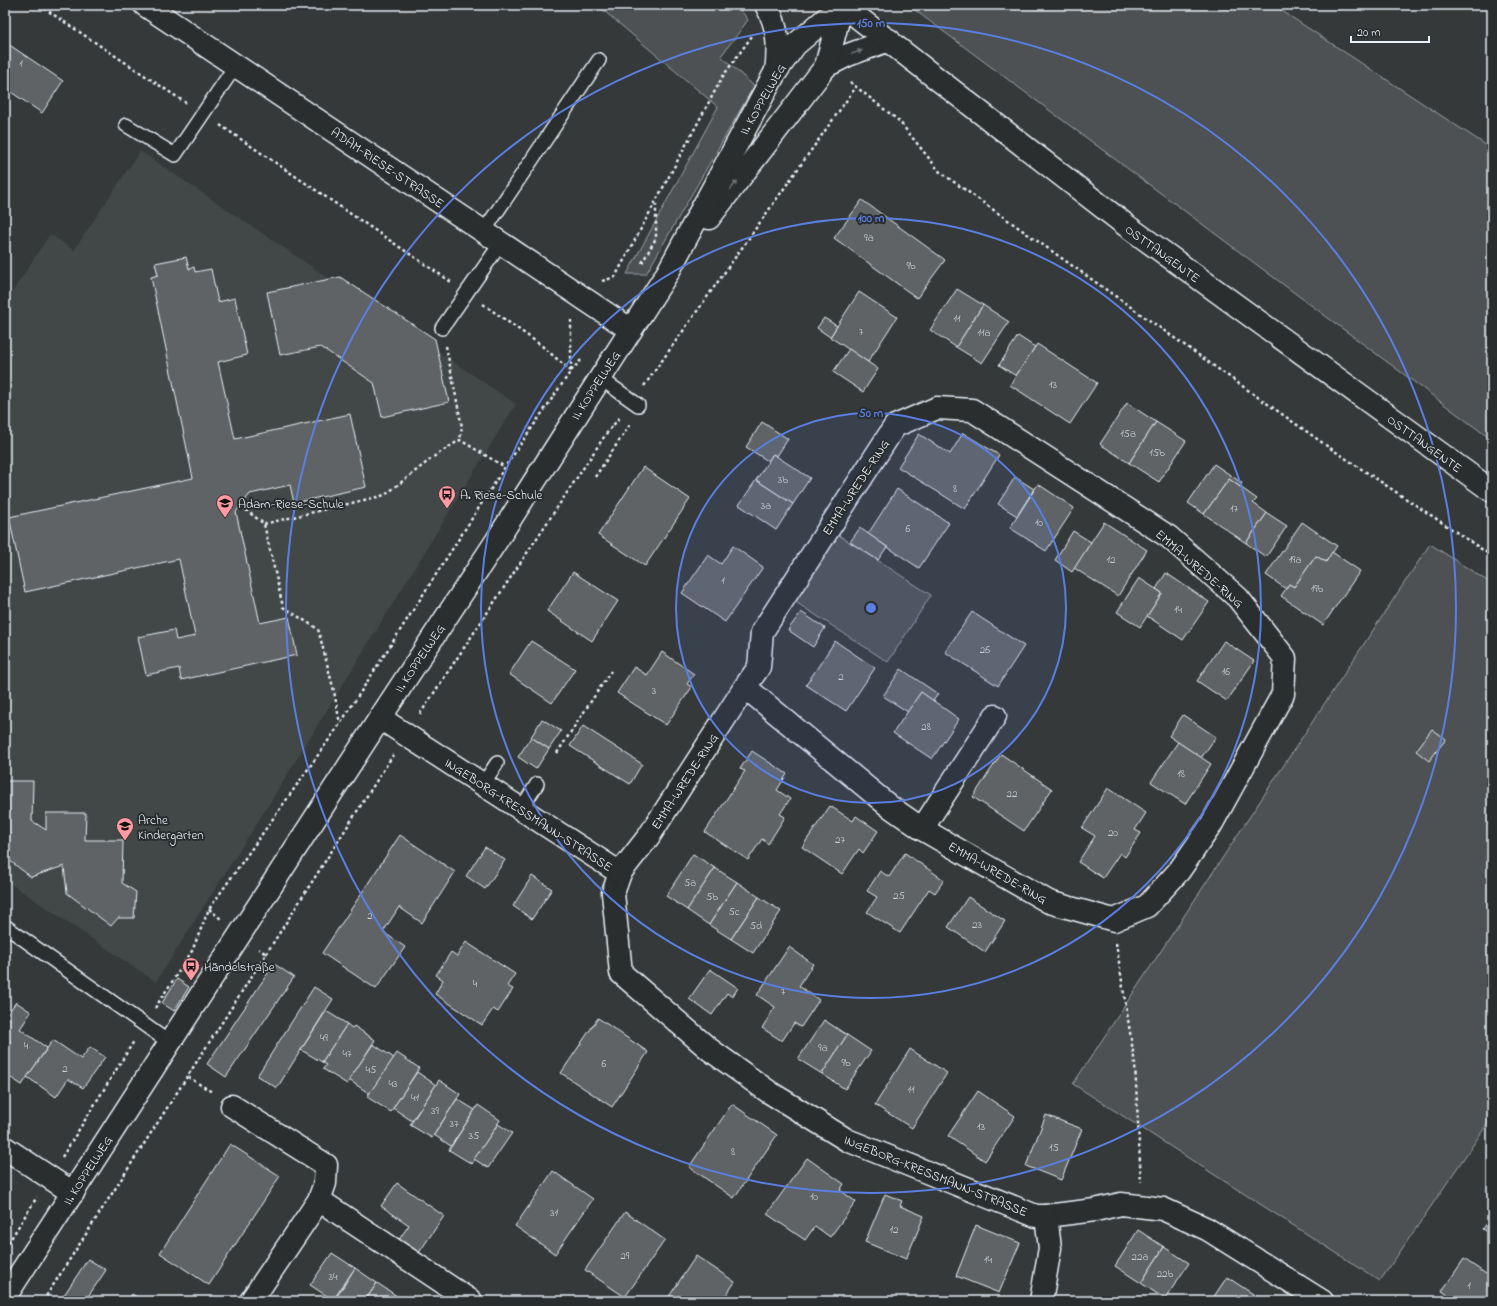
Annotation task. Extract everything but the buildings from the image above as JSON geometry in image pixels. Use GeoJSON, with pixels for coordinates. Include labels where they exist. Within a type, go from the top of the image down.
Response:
{"type":"FeatureCollection","features":[{"type":"Feature","properties":{"kind":"street","name":"ADAM-RIESE-STRASSE"},"geometry":{"type":"LineString","coordinates":[[145,5],[631,330]]}},
{"type":"Feature","properties":{"kind":"street"},"geometry":{"type":"LineString","coordinates":[[766,5],[777,33],[778,48],[775,73]]}},
{"type":"Feature","properties":{"kind":"street","name":"II. KOPPELWEG"},"geometry":{"type":"LineString","coordinates":[[5,1297],[497,540],[668,272],[775,73],[795,45],[842,5]]}},
{"type":"Feature","properties":{"kind":"street","name":"II. KOPPELWEG"},"geometry":{"type":"LineString","coordinates":[[668,272],[826,66],[842,5]]}},
{"type":"Feature","properties":{"kind":"street","name":"OSTTANGENTE"},"geometry":{"type":"LineString","coordinates":[[842,5],[1127,226],[1492,491]]}},
{"type":"Feature","properties":{"kind":"street","name":"II. KOPPELWEG"},"geometry":{"type":"LineString","coordinates":[[826,66],[848,55],[889,40]]}},
{"type":"Feature","properties":{"kind":"street","name":"EMMA-WREDE-RING"},"geometry":{"type":"LineString","coordinates":[[620,873],[649,836],[745,687],[759,666],[762,632],[895,426],[937,408],[972,410],[1169,537],[1238,598],[1285,658],[1283,694],[1211,825],[1179,871],[1147,906],[1114,920],[1049,902],[922,829],[889,806],[745,687]]}},
{"type":"Feature","properties":{"kind":"street"},"geometry":{"type":"LineString","coordinates":[[922,829],[995,716]]}},
{"type":"Feature","properties":{"kind":"street","name":"INGEBORG-KRESSMANN-STRASSE"},"geometry":{"type":"LineString","coordinates":[[380,718],[620,873],[613,892],[621,973],[709,1049],[769,1092],[847,1140],[1036,1216],[1095,1210],[1121,1204],[1163,1209],[1207,1229],[1322,1301]]}},
{"type":"Feature","properties":{"kind":"street"},"geometry":{"type":"LineString","coordinates":[[232,1106],[326,1165],[325,1183],[319,1200],[251,1301]]}},
{"type":"Feature","properties":{"kind":"street"},"geometry":{"type":"LineString","coordinates":[[5,1148],[72,1193]]}},
{"type":"Feature","properties":{"kind":"street"},"geometry":{"type":"LineString","coordinates":[[319,1200],[471,1301]]}},
{"type":"Feature","properties":{"kind":"street","name":"INGEBORG-KRESSMANN-STRASSE"},"geometry":{"type":"LineString","coordinates":[[1041,1301],[1050,1248],[1046,1216]]}},
{"type":"Feature","properties":{"kind":"lane"},"geometry":{"type":"LineString","coordinates":[[442,328],[466,293],[493,237],[599,60]]}},
{"type":"Feature","properties":{"kind":"lane"},"geometry":{"type":"LineString","coordinates":[[126,124],[175,155],[236,65]]}},
{"type":"Feature","properties":{"kind":"lane"},"geometry":{"type":"LineString","coordinates":[[595,385],[636,403]]}},
{"type":"Feature","properties":{"kind":"lane"},"geometry":{"type":"LineString","coordinates":[[483,784],[497,763]]}},
{"type":"Feature","properties":{"kind":"lane"},"geometry":{"type":"LineString","coordinates":[[521,809],[538,784]]}},
{"type":"Feature","properties":{"kind":"lane"},"geometry":{"type":"LineString","coordinates":[[5,926],[170,1043]]}},
{"type":"Feature","properties":{"kind":"path"},"geometry":{"type":"LineString","coordinates":[[39,5],[203,114],[466,293],[542,346],[571,371],[595,385]]}},
{"type":"Feature","properties":{"kind":"path"},"geometry":{"type":"LineString","coordinates":[[5,1248],[144,1024],[192,951],[209,909],[340,724],[504,467],[571,371],[570,316],[580,296],[590,286],[615,277],[723,76],[754,33]]}},
{"type":"Feature","properties":{"kind":"path"},"geometry":{"type":"LineString","coordinates":[[266,954],[406,734],[606,434],[636,403],[751,234],[856,87],[898,121],[940,172],[1327,446],[1492,556]]}},
{"type":"Feature","properties":{"kind":"path"},"geometry":{"type":"LineString","coordinates":[[641,265],[656,238],[656,201]]}},
{"type":"Feature","properties":{"kind":"path"},"geometry":{"type":"LineString","coordinates":[[264,524],[385,495],[436,455],[460,440],[462,427],[442,328]]}},
{"type":"Feature","properties":{"kind":"path"},"geometry":{"type":"LineString","coordinates":[[594,477],[633,420]]}},
{"type":"Feature","properties":{"kind":"path"},"geometry":{"type":"LineString","coordinates":[[460,440],[504,467]]}},
{"type":"Feature","properties":{"kind":"path"},"geometry":{"type":"LineString","coordinates":[[241,506],[264,524],[283,607],[318,629],[334,692],[340,724]]}},
{"type":"Feature","properties":{"kind":"path"},"geometry":{"type":"LineString","coordinates":[[557,754],[611,671]]}},
{"type":"Feature","properties":{"kind":"path"},"geometry":{"type":"LineString","coordinates":[[1114,920],[1115,937],[1135,1064],[1142,1206]]}},
{"type":"Feature","properties":{"kind":"path"},"geometry":{"type":"LineString","coordinates":[[43,1301],[188,1077],[232,1106]]}},
{"type":"Feature","properties":{"kind":"shaded area"},"geometry":{"type":"Polygon","coordinates":[[[597,5],[737,5],[748,20],[721,56],[754,86],[646,274],[627,274],[718,107],[597,5]]]}},
{"type":"Feature","properties":{"kind":"shaded area"},"geometry":{"type":"Polygon","coordinates":[[[908,5],[1273,5],[1492,149],[1492,440],[908,5]]]}},
{"type":"Feature","properties":{"kind":"shaded area","name":"Adam-Riese-Schule"},"geometry":{"type":"Polygon","coordinates":[[[140,151],[516,404],[271,801],[156,982],[5,880],[5,303],[50,234],[74,250],[140,151]]]}},
{"type":"Feature","properties":{"kind":"shaded area"},"geometry":{"type":"Polygon","coordinates":[[[837,534],[931,595],[888,662],[794,601],[837,534]]]}},
{"type":"Feature","properties":{"kind":"shaded area"},"geometry":{"type":"Polygon","coordinates":[[[1430,544],[1492,584],[1492,1117],[1380,1281],[1073,1084],[1430,544]]]}},
{"type":"Feature","properties":{"kind":"place","name":"A. Riese-Schule"},"geometry":{"type":"Point","coordinates":[447,509]}},
{"type":"Feature","properties":{"kind":"place","name":"Adam-Riese-Schule"},"geometry":{"type":"Point","coordinates":[225,518]}},
{"type":"Feature","properties":{"kind":"place","name":"Arche Kindergarten"},"geometry":{"type":"Point","coordinates":[125,841]}},
{"type":"Feature","properties":{"kind":"place","name":"Händelstraße"},"geometry":{"type":"Point","coordinates":[191,981]}}]}
